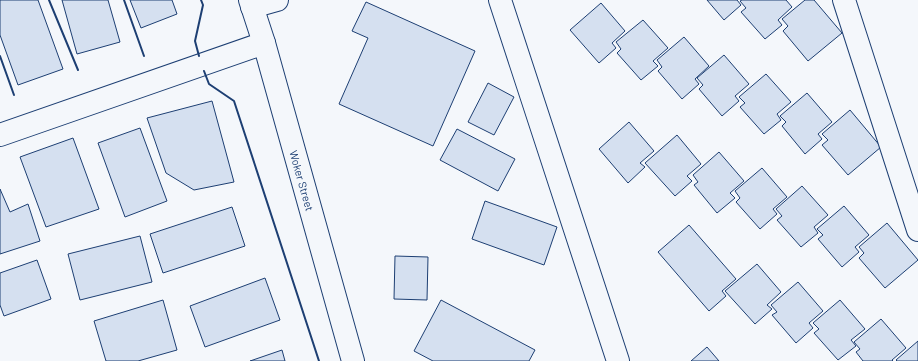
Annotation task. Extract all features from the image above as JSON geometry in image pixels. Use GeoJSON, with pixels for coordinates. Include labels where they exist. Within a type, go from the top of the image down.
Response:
{"type":"FeatureCollection","features":[{"type":"Feature","properties":{"kind":"street"},"geometry":{"type":"LineString","coordinates":[[251,4],[276,0]]}},
{"type":"Feature","properties":{"kind":"street"},"geometry":{"type":"LineString","coordinates":[[500,0],[618,361]]}},
{"type":"Feature","properties":{"kind":"street"},"geometry":{"type":"LineString","coordinates":[[844,0],[918,230]]}},
{"type":"Feature","properties":{"kind":"street","name":"Woker Street"},"geometry":{"type":"LineString","coordinates":[[251,4],[264,43],[353,361]]}},
{"type":"Feature","properties":{"kind":"street"},"geometry":{"type":"LineString","coordinates":[[0,135],[264,43]]}},
{"type":"Feature","properties":{"kind":"building"},"geometry":{"type":"Polygon","coordinates":[[[0,0],[38,0],[63,69],[18,85],[0,35],[0,0]]]}},
{"type":"Feature","properties":{"kind":"building"},"geometry":{"type":"Polygon","coordinates":[[[62,0],[108,0],[120,42],[77,54],[62,0]]]}},
{"type":"Feature","properties":{"kind":"building"},"geometry":{"type":"Polygon","coordinates":[[[130,0],[172,0],[177,14],[141,28],[130,0]]]}},
{"type":"Feature","properties":{"kind":"building"},"geometry":{"type":"Polygon","coordinates":[[[707,0],[737,0],[741,5],[724,20],[707,0]]]}},
{"type":"Feature","properties":{"kind":"building"},"geometry":{"type":"Polygon","coordinates":[[[786,0],[792,7],[778,20],[782,25],[765,39],[741,12],[746,8],[740,1],[786,0]]]}},
{"type":"Feature","properties":{"kind":"building"},"geometry":{"type":"Polygon","coordinates":[[[805,0],[814,0],[842,33],[808,61],[783,31],[788,26],[782,19],[805,0]]]}},
{"type":"Feature","properties":{"kind":"building"},"geometry":{"type":"Polygon","coordinates":[[[366,2],[475,51],[433,146],[339,104],[368,38],[352,31],[366,2]]]}},
{"type":"Feature","properties":{"kind":"building"},"geometry":{"type":"Polygon","coordinates":[[[601,3],[625,31],[612,43],[616,48],[599,63],[570,30],[601,3]]]}},
{"type":"Feature","properties":{"kind":"building"},"geometry":{"type":"Polygon","coordinates":[[[643,20],[668,48],[653,61],[658,66],[641,80],[617,53],[621,49],[616,42],[643,20]]]}},
{"type":"Feature","properties":{"kind":"building"},"geometry":{"type":"Polygon","coordinates":[[[684,37],[709,66],[695,79],[699,84],[682,99],[658,71],[662,67],[657,60],[684,37]]]}},
{"type":"Feature","properties":{"kind":"building"},"geometry":{"type":"Polygon","coordinates":[[[724,55],[749,84],[735,96],[739,101],[722,116],[699,89],[703,85],[697,78],[724,55]]]}},
{"type":"Feature","properties":{"kind":"building"},"geometry":{"type":"Polygon","coordinates":[[[766,74],[791,102],[777,114],[781,120],[764,134],[740,107],[745,103],[739,97],[766,74]]]}},
{"type":"Feature","properties":{"kind":"building"},"geometry":{"type":"Polygon","coordinates":[[[488,83],[514,97],[494,135],[468,122],[488,83]]]}},
{"type":"Feature","properties":{"kind":"building"},"geometry":{"type":"Polygon","coordinates":[[[807,93],[832,122],[818,134],[822,139],[805,154],[782,126],[786,122],[780,116],[807,93]]]}},
{"type":"Feature","properties":{"kind":"building"},"geometry":{"type":"Polygon","coordinates":[[[212,101],[234,182],[194,190],[166,173],[147,118],[212,101]]]}},
{"type":"Feature","properties":{"kind":"building"},"geometry":{"type":"Polygon","coordinates":[[[850,110],[881,147],[848,175],[822,145],[828,140],[822,134],[850,110]]]}},
{"type":"Feature","properties":{"kind":"building"},"geometry":{"type":"Polygon","coordinates":[[[629,122],[654,151],[640,163],[645,167],[628,183],[599,149],[629,122]]]}},
{"type":"Feature","properties":{"kind":"building"},"geometry":{"type":"Polygon","coordinates":[[[140,128],[167,201],[125,217],[98,143],[140,128]]]}},
{"type":"Feature","properties":{"kind":"building"},"geometry":{"type":"Polygon","coordinates":[[[457,129],[515,159],[498,191],[440,160],[457,129]]]}},
{"type":"Feature","properties":{"kind":"building"},"geometry":{"type":"Polygon","coordinates":[[[677,135],[701,164],[687,176],[692,181],[675,196],[645,163],[677,135]]]}},
{"type":"Feature","properties":{"kind":"building"},"geometry":{"type":"Polygon","coordinates":[[[73,138],[99,209],[46,227],[20,157],[73,138]]]}},
{"type":"Feature","properties":{"kind":"building"},"geometry":{"type":"Polygon","coordinates":[[[719,152],[744,181],[730,193],[735,198],[717,213],[694,185],[698,182],[693,175],[719,152]]]}},
{"type":"Feature","properties":{"kind":"building"},"geometry":{"type":"Polygon","coordinates":[[[762,168],[787,197],[773,209],[777,214],[760,229],[736,202],[740,198],[735,191],[762,168]]]}},
{"type":"Feature","properties":{"kind":"building"},"geometry":{"type":"Polygon","coordinates":[[[802,186],[828,215],[814,227],[818,233],[801,247],[777,220],[782,216],[776,209],[802,186]]]}},
{"type":"Feature","properties":{"kind":"building"},"geometry":{"type":"Polygon","coordinates":[[[0,189],[10,212],[28,204],[40,241],[0,254],[0,189]]]}},
{"type":"Feature","properties":{"kind":"building"},"geometry":{"type":"Polygon","coordinates":[[[485,201],[557,227],[544,265],[472,239],[485,201]]]}},
{"type":"Feature","properties":{"kind":"building"},"geometry":{"type":"Polygon","coordinates":[[[844,206],[869,235],[855,247],[859,252],[842,267],[818,239],[823,235],[817,229],[844,206]]]}},
{"type":"Feature","properties":{"kind":"building"},"geometry":{"type":"Polygon","coordinates":[[[232,207],[245,246],[163,273],[150,234],[232,207]]]}},
{"type":"Feature","properties":{"kind":"building"},"geometry":{"type":"Polygon","coordinates":[[[887,223],[918,260],[885,288],[859,258],[864,253],[859,247],[887,223]]]}},
{"type":"Feature","properties":{"kind":"building"},"geometry":{"type":"Polygon","coordinates":[[[689,225],[736,279],[722,291],[726,296],[709,311],[658,252],[689,225]]]}},
{"type":"Feature","properties":{"kind":"building"},"geometry":{"type":"Polygon","coordinates":[[[140,236],[152,282],[80,300],[68,254],[140,236]]]}},
{"type":"Feature","properties":{"kind":"building"},"geometry":{"type":"Polygon","coordinates":[[[395,256],[428,257],[427,300],[394,299],[395,256]]]}},
{"type":"Feature","properties":{"kind":"building"},"geometry":{"type":"Polygon","coordinates":[[[37,260],[51,299],[4,316],[0,305],[0,273],[37,260]]]}},
{"type":"Feature","properties":{"kind":"building"},"geometry":{"type":"Polygon","coordinates":[[[757,264],[781,292],[767,305],[772,309],[755,324],[725,291],[757,264]]]}},
{"type":"Feature","properties":{"kind":"building"},"geometry":{"type":"Polygon","coordinates":[[[265,278],[280,320],[205,347],[190,306],[265,278]]]}},
{"type":"Feature","properties":{"kind":"building"},"geometry":{"type":"Polygon","coordinates":[[[798,282],[823,311],[809,323],[813,328],[796,343],[772,315],[777,312],[771,305],[798,282]]]}},
{"type":"Feature","properties":{"kind":"building"},"geometry":{"type":"Polygon","coordinates":[[[163,300],[177,350],[138,361],[106,361],[94,321],[163,300]]]}},
{"type":"Feature","properties":{"kind":"building"},"geometry":{"type":"Polygon","coordinates":[[[441,300],[535,350],[529,361],[433,361],[414,351],[441,300]]]}},
{"type":"Feature","properties":{"kind":"building"},"geometry":{"type":"Polygon","coordinates":[[[840,300],[865,329],[851,340],[856,346],[838,360],[814,333],[819,329],[813,323],[840,300]]]}},
{"type":"Feature","properties":{"kind":"building"},"geometry":{"type":"Polygon","coordinates":[[[881,319],[906,348],[892,360],[893,361],[863,361],[856,352],[860,349],[854,342],[881,319]]]}},
{"type":"Feature","properties":{"kind":"building"},"geometry":{"type":"Polygon","coordinates":[[[918,341],[918,361],[896,360],[918,341]]]}},
{"type":"Feature","properties":{"kind":"building"},"geometry":{"type":"Polygon","coordinates":[[[707,347],[719,361],[691,361],[707,347]]]}},
{"type":"Feature","properties":{"kind":"building"},"geometry":{"type":"Polygon","coordinates":[[[282,350],[285,361],[250,361],[282,350]]]}},
{"type":"Feature","properties":{"kind":"wall"},"geometry":{"type":"LineString","coordinates":[[49,0],[78,70]]}},
{"type":"Feature","properties":{"kind":"wall"},"geometry":{"type":"LineString","coordinates":[[124,0],[144,56]]}},
{"type":"Feature","properties":{"kind":"wall"},"geometry":{"type":"LineString","coordinates":[[199,56],[195,41],[203,5],[201,0]]}},
{"type":"Feature","properties":{"kind":"wall"},"geometry":{"type":"LineString","coordinates":[[0,56],[14,95]]}},
{"type":"Feature","properties":{"kind":"wall"},"geometry":{"type":"LineString","coordinates":[[204,71],[209,84],[234,101],[319,361]]}}]}
